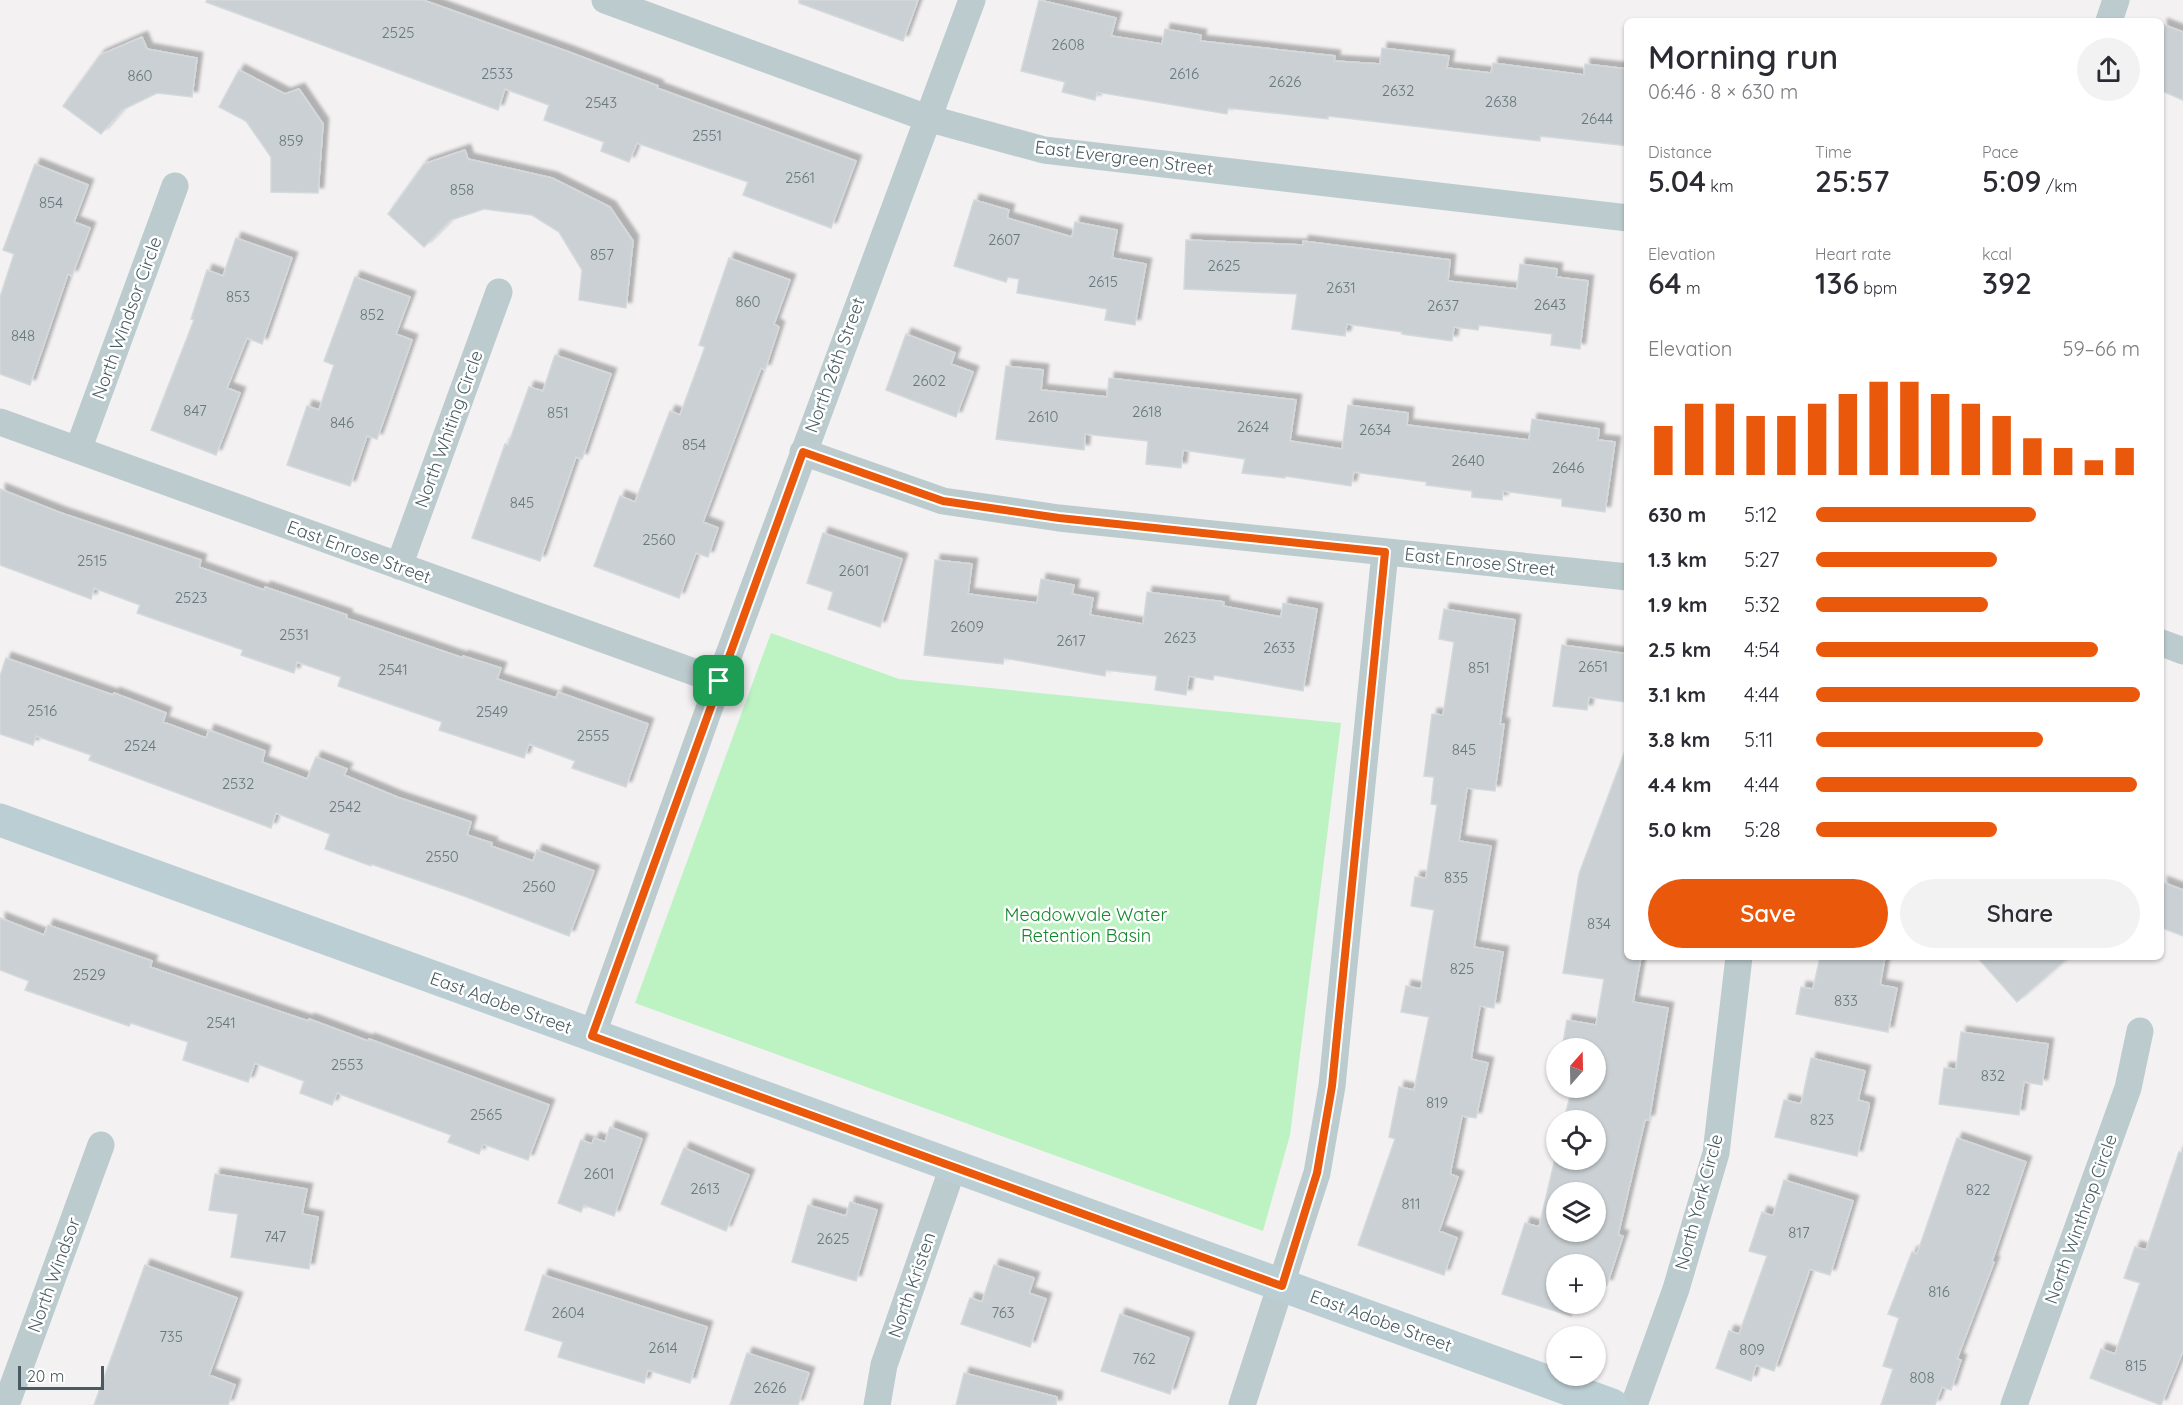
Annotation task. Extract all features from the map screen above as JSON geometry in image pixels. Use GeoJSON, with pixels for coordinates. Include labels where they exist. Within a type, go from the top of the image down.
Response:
{"type":"FeatureCollection","features":[{"type":"Feature","properties":{"kind":"street","name":"East Evergreen Street"},"geometry":{"type":"LineString","coordinates":[[605,0],[927,118],[1044,150],[1624,218]]}},
{"type":"Feature","properties":{"kind":"street","name":"North 26th Street"},"geometry":{"type":"LineString","coordinates":[[592,1036],[719,681],[972,0]]}},
{"type":"Feature","properties":{"kind":"street"},"geometry":{"type":"LineString","coordinates":[[2110,18],[2116,0]]}},
{"type":"Feature","properties":{"kind":"street","name":"North Windsor Circle"},"geometry":{"type":"LineString","coordinates":[[78,450],[175,186]]}},
{"type":"Feature","properties":{"kind":"street","name":"North Whiting Circle"},"geometry":{"type":"LineString","coordinates":[[399,566],[499,292]]}},
{"type":"Feature","properties":{"kind":"street","name":"East Enrose Street"},"geometry":{"type":"LineString","coordinates":[[0,422],[719,681]]}},
{"type":"Feature","properties":{"kind":"street","name":"East Enrose Street"},"geometry":{"type":"LineString","coordinates":[[803,452],[943,501],[1059,518],[1624,577]]}},
{"type":"Feature","properties":{"kind":"street"},"geometry":{"type":"LineString","coordinates":[[1242,1405],[1317,1173],[1332,1086],[1385,552]]}},
{"type":"Feature","properties":{"kind":"street"},"geometry":{"type":"LineString","coordinates":[[2164,644],[2183,651]]}},
{"type":"Feature","properties":{"kind":"street","name":"East Adobe Street"},"geometry":{"type":"LineString","coordinates":[[0,820],[1612,1405]]}},
{"type":"Feature","properties":{"kind":"street","name":"North York Circle"},"geometry":{"type":"LineString","coordinates":[[1634,1405],[1676,1289],[1716,1153],[1738,960]]}},
{"type":"Feature","properties":{"kind":"street","name":"North Winthrop Circle"},"geometry":{"type":"LineString","coordinates":[[2014,1405],[2128,1088],[2140,1031]]}},
{"type":"Feature","properties":{"kind":"street","name":"North Windsor"},"geometry":{"type":"LineString","coordinates":[[6,1405],[101,1145]]}},
{"type":"Feature","properties":{"kind":"street","name":"North Kristen"},"geometry":{"type":"LineString","coordinates":[[877,1405],[884,1365],[953,1167]]}},
{"type":"Feature","properties":{"kind":"green space","name":"Meadowvale Water Retention Basin"},"geometry":{"type":"Polygon","coordinates":[[[771,633],[899,679],[1341,723],[1290,1135],[1263,1231],[635,1003],[771,633]]]}},
{"type":"Feature","properties":{"kind":"building"},"geometry":{"type":"Polygon","coordinates":[[[207,0],[423,0],[569,52],[658,86],[657,88],[856,161],[831,228],[743,195],[748,182],[637,143],[629,162],[601,151],[604,142],[544,120],[549,105],[505,89],[498,110],[206,2],[207,0]]]}},
{"type":"Feature","properties":{"kind":"building"},"geometry":{"type":"Polygon","coordinates":[[[799,0],[918,0],[903,41],[799,3],[799,0]]]}},
{"type":"Feature","properties":{"kind":"building"},"geometry":{"type":"Polygon","coordinates":[[[1039,0],[1116,18],[1111,36],[1162,44],[1165,29],[1201,35],[1200,41],[1335,56],[1334,61],[1380,64],[1382,48],[1449,56],[1447,68],[1491,73],[1493,63],[1584,75],[1585,64],[1624,69],[1624,146],[1540,136],[1540,141],[1328,116],[1328,119],[1228,108],[1227,114],[1097,92],[1095,100],[1062,92],[1065,82],[1021,71],[1039,0]]]}},
{"type":"Feature","properties":{"kind":"building"},"geometry":{"type":"Polygon","coordinates":[[[2164,25],[2183,32],[2183,100],[2164,92],[2164,25]]]}},
{"type":"Feature","properties":{"kind":"building"},"geometry":{"type":"Polygon","coordinates":[[[142,37],[147,49],[197,58],[192,97],[157,93],[122,110],[101,134],[63,106],[100,55],[142,37]]]}},
{"type":"Feature","properties":{"kind":"building"},"geometry":{"type":"Polygon","coordinates":[[[239,70],[285,94],[299,89],[323,124],[318,193],[271,192],[271,157],[246,121],[219,107],[239,70]]]}},
{"type":"Feature","properties":{"kind":"building"},"geometry":{"type":"Polygon","coordinates":[[[465,150],[468,159],[552,178],[610,207],[633,241],[626,308],[579,300],[582,270],[559,232],[532,215],[484,209],[451,220],[424,247],[388,214],[424,164],[465,150]]]}},
{"type":"Feature","properties":{"kind":"building"},"geometry":{"type":"Polygon","coordinates":[[[35,164],[88,185],[74,222],[90,228],[72,276],[68,274],[30,385],[0,374],[0,297],[14,254],[3,250],[35,164]]]}},
{"type":"Feature","properties":{"kind":"building"},"geometry":{"type":"Polygon","coordinates":[[[974,200],[1009,210],[1007,218],[1072,237],[1075,222],[1117,230],[1112,258],[1146,264],[1135,325],[1105,320],[1107,309],[1017,293],[1019,279],[1008,277],[1006,282],[954,266],[974,200]]]}},
{"type":"Feature","properties":{"kind":"building"},"geometry":{"type":"Polygon","coordinates":[[[236,238],[292,258],[262,344],[247,338],[227,388],[240,393],[216,455],[151,430],[194,320],[191,319],[207,270],[223,276],[236,238]]]}},
{"type":"Feature","properties":{"kind":"building"},"geometry":{"type":"Polygon","coordinates":[[[1186,240],[1303,245],[1303,241],[1450,260],[1448,281],[1517,289],[1520,264],[1557,269],[1556,277],[1588,281],[1580,349],[1551,345],[1552,334],[1479,325],[1478,330],[1454,327],[1452,341],[1347,324],[1345,336],[1292,329],[1297,294],[1184,289],[1186,240]]]}},
{"type":"Feature","properties":{"kind":"building"},"geometry":{"type":"Polygon","coordinates":[[[729,258],[790,280],[774,324],[779,327],[765,370],[761,368],[703,522],[718,528],[708,557],[696,553],[679,598],[594,566],[620,496],[635,502],[670,411],[680,415],[705,347],[699,345],[729,258]]]}},
{"type":"Feature","properties":{"kind":"building"},"geometry":{"type":"Polygon","coordinates":[[[355,277],[410,297],[396,334],[412,340],[377,439],[367,436],[350,486],[287,465],[307,406],[319,410],[334,365],[324,361],[355,277]]]}},
{"type":"Feature","properties":{"kind":"building"},"geometry":{"type":"Polygon","coordinates":[[[906,334],[955,353],[951,364],[973,372],[956,417],[886,390],[906,334]]]}},
{"type":"Feature","properties":{"kind":"building"},"geometry":{"type":"Polygon","coordinates":[[[555,355],[611,374],[582,459],[576,457],[540,561],[472,538],[505,444],[508,445],[529,387],[543,391],[555,355]]]}},
{"type":"Feature","properties":{"kind":"building"},"geometry":{"type":"Polygon","coordinates":[[[1006,366],[1043,370],[1041,390],[1107,397],[1109,378],[1296,400],[1290,441],[1342,449],[1348,405],[1408,413],[1407,425],[1529,440],[1532,419],[1599,429],[1598,440],[1615,442],[1605,512],[1562,506],[1562,499],[1503,491],[1502,500],[1472,497],[1472,491],[1354,472],[1351,486],[1285,476],[1285,478],[1242,473],[1245,459],[1183,450],[1181,468],[1146,464],[1148,441],[1085,434],[1084,450],[996,439],[1006,366]]]}},
{"type":"Feature","properties":{"kind":"building"},"geometry":{"type":"Polygon","coordinates":[[[0,489],[61,513],[201,560],[199,567],[264,590],[265,587],[347,615],[346,618],[463,658],[463,656],[501,668],[497,679],[556,698],[558,692],[648,724],[626,787],[572,768],[575,761],[529,744],[524,758],[439,730],[442,722],[338,686],[341,677],[297,662],[294,673],[241,655],[243,650],[137,613],[140,605],[94,588],[91,599],[0,565],[0,489]]]}},
{"type":"Feature","properties":{"kind":"building"},"geometry":{"type":"Polygon","coordinates":[[[823,533],[902,559],[880,627],[828,609],[833,592],[807,583],[823,533]]]}},
{"type":"Feature","properties":{"kind":"building"},"geometry":{"type":"Polygon","coordinates":[[[935,560],[972,564],[968,594],[1037,603],[1041,579],[1074,585],[1072,594],[1093,598],[1090,615],[1143,624],[1147,592],[1224,602],[1223,606],[1281,617],[1283,603],[1317,609],[1303,691],[1214,675],[1213,680],[1189,676],[1186,695],[1155,690],[1157,676],[1106,670],[1105,676],[1004,658],[1003,664],[924,655],[935,560]]]}},
{"type":"Feature","properties":{"kind":"building"},"geometry":{"type":"Polygon","coordinates":[[[1444,609],[1515,620],[1500,724],[1504,724],[1495,791],[1467,788],[1459,841],[1491,846],[1474,947],[1503,952],[1494,1008],[1480,1006],[1471,1059],[1488,1063],[1476,1118],[1462,1116],[1450,1174],[1458,1177],[1439,1231],[1457,1238],[1444,1275],[1358,1245],[1395,1139],[1389,1137],[1399,1087],[1414,1090],[1429,1017],[1401,1012],[1406,986],[1421,989],[1434,910],[1411,906],[1415,877],[1426,878],[1437,805],[1431,804],[1434,777],[1424,776],[1432,714],[1443,715],[1454,642],[1439,639],[1444,609]]]}},
{"type":"Feature","properties":{"kind":"building"},"geometry":{"type":"Polygon","coordinates":[[[1562,645],[1624,653],[1624,702],[1589,697],[1587,710],[1553,706],[1562,645]]]}},
{"type":"Feature","properties":{"kind":"building"},"geometry":{"type":"Polygon","coordinates":[[[6,658],[113,695],[114,693],[166,713],[163,722],[206,738],[209,730],[265,751],[262,762],[307,779],[316,757],[347,769],[344,775],[397,797],[471,822],[467,835],[492,843],[491,846],[533,861],[537,850],[594,871],[569,936],[464,896],[325,849],[330,834],[276,813],[271,828],[89,760],[91,755],[36,736],[33,745],[0,734],[0,676],[6,658]]]}},
{"type":"Feature","properties":{"kind":"building"},"geometry":{"type":"Polygon","coordinates":[[[1624,754],[1624,960],[1640,960],[1633,1002],[1668,1008],[1649,1120],[1645,1120],[1618,1235],[1623,1236],[1607,1285],[1606,1254],[1546,1254],[1546,1308],[1502,1294],[1525,1223],[1539,1227],[1546,1197],[1546,1242],[1606,1242],[1606,1182],[1550,1182],[1552,1170],[1606,1170],[1606,1110],[1566,1110],[1570,1098],[1606,1098],[1606,1038],[1564,1038],[1567,1020],[1596,1025],[1604,979],[1563,973],[1579,874],[1624,754]]]}},
{"type":"Feature","properties":{"kind":"building"},"geometry":{"type":"Polygon","coordinates":[[[2164,883],[2183,890],[2183,936],[2164,929],[2164,883]]]}},
{"type":"Feature","properties":{"kind":"building"},"geometry":{"type":"Polygon","coordinates":[[[0,918],[44,935],[48,925],[152,961],[150,967],[308,1021],[309,1019],[368,1041],[369,1039],[549,1105],[528,1160],[483,1144],[479,1154],[448,1142],[451,1135],[337,1093],[332,1105],[300,1093],[304,1081],[255,1063],[248,1082],[183,1060],[188,1042],[131,1023],[129,1026],[25,990],[29,981],[0,970],[0,918]]]}},
{"type":"Feature","properties":{"kind":"building"},"geometry":{"type":"Polygon","coordinates":[[[1819,960],[1884,960],[1880,985],[1897,988],[1888,1032],[1796,1014],[1801,987],[1813,989],[1819,960]]]}},
{"type":"Feature","properties":{"kind":"building"},"geometry":{"type":"Polygon","coordinates":[[[1980,960],[2066,960],[2017,1002],[1980,960]]]}},
{"type":"Feature","properties":{"kind":"building"},"geometry":{"type":"Polygon","coordinates":[[[1961,1032],[2048,1044],[2042,1085],[2024,1082],[2019,1115],[1939,1104],[1944,1068],[1956,1069],[1961,1032]]]}},
{"type":"Feature","properties":{"kind":"building"},"geometry":{"type":"Polygon","coordinates":[[[1811,1058],[1865,1071],[1858,1100],[1869,1103],[1869,1107],[1857,1156],[1775,1137],[1784,1100],[1801,1104],[1811,1058]]]}},
{"type":"Feature","properties":{"kind":"building"},"geometry":{"type":"Polygon","coordinates":[[[610,1127],[642,1139],[614,1216],[584,1205],[581,1212],[558,1203],[581,1140],[592,1144],[594,1138],[605,1142],[610,1127]]]}},
{"type":"Feature","properties":{"kind":"building"},"geometry":{"type":"Polygon","coordinates":[[[1957,1138],[2026,1162],[1992,1261],[1994,1262],[1957,1359],[1961,1360],[1951,1390],[1942,1387],[1935,1405],[1881,1405],[1893,1369],[1883,1366],[1899,1318],[1888,1314],[1912,1252],[1917,1254],[1957,1138]]]}},
{"type":"Feature","properties":{"kind":"building"},"geometry":{"type":"Polygon","coordinates":[[[684,1148],[749,1175],[726,1231],[661,1204],[684,1148]]]}},
{"type":"Feature","properties":{"kind":"building"},"geometry":{"type":"Polygon","coordinates":[[[2179,1152],[2183,1153],[2183,1351],[2161,1405],[2090,1378],[2101,1349],[2115,1354],[2140,1283],[2124,1278],[2135,1247],[2146,1250],[2179,1152]]]}},
{"type":"Feature","properties":{"kind":"building"},"geometry":{"type":"Polygon","coordinates":[[[215,1174],[307,1189],[302,1214],[318,1217],[309,1269],[231,1257],[238,1214],[209,1210],[215,1174]]]}},
{"type":"Feature","properties":{"kind":"building"},"geometry":{"type":"Polygon","coordinates":[[[1784,1180],[1853,1201],[1830,1275],[1810,1269],[1774,1371],[1756,1365],[1751,1381],[1716,1368],[1729,1331],[1739,1334],[1767,1256],[1749,1251],[1762,1212],[1773,1216],[1784,1180]]]}},
{"type":"Feature","properties":{"kind":"building"},"geometry":{"type":"Polygon","coordinates":[[[850,1202],[877,1210],[856,1281],[792,1262],[808,1205],[846,1216],[850,1202]]]}},
{"type":"Feature","properties":{"kind":"building"},"geometry":{"type":"Polygon","coordinates":[[[145,1265],[237,1298],[209,1375],[235,1385],[228,1405],[94,1405],[145,1265]]]}},
{"type":"Feature","properties":{"kind":"building"},"geometry":{"type":"Polygon","coordinates":[[[994,1265],[1034,1278],[1029,1293],[1046,1299],[1030,1347],[961,1324],[970,1298],[982,1302],[994,1265]]]}},
{"type":"Feature","properties":{"kind":"building"},"geometry":{"type":"Polygon","coordinates":[[[543,1275],[707,1327],[690,1383],[648,1370],[644,1383],[558,1357],[563,1342],[525,1330],[543,1275]]]}},
{"type":"Feature","properties":{"kind":"building"},"geometry":{"type":"Polygon","coordinates":[[[1120,1314],[1189,1338],[1170,1394],[1101,1371],[1120,1314]]]}},
{"type":"Feature","properties":{"kind":"building"},"geometry":{"type":"Polygon","coordinates":[[[747,1353],[809,1373],[798,1405],[730,1405],[747,1353]]]}},
{"type":"Feature","properties":{"kind":"building"},"geometry":{"type":"Polygon","coordinates":[[[964,1373],[1057,1397],[1056,1405],[956,1405],[964,1373]]]}},
{"type":"Feature","properties":{"kind":"route"},"geometry":{"type":"LineString","coordinates":[[803,452],[943,501],[1059,518],[1385,552],[1332,1086],[1317,1173],[1282,1286],[592,1036],[719,681],[803,452]]}}]}
